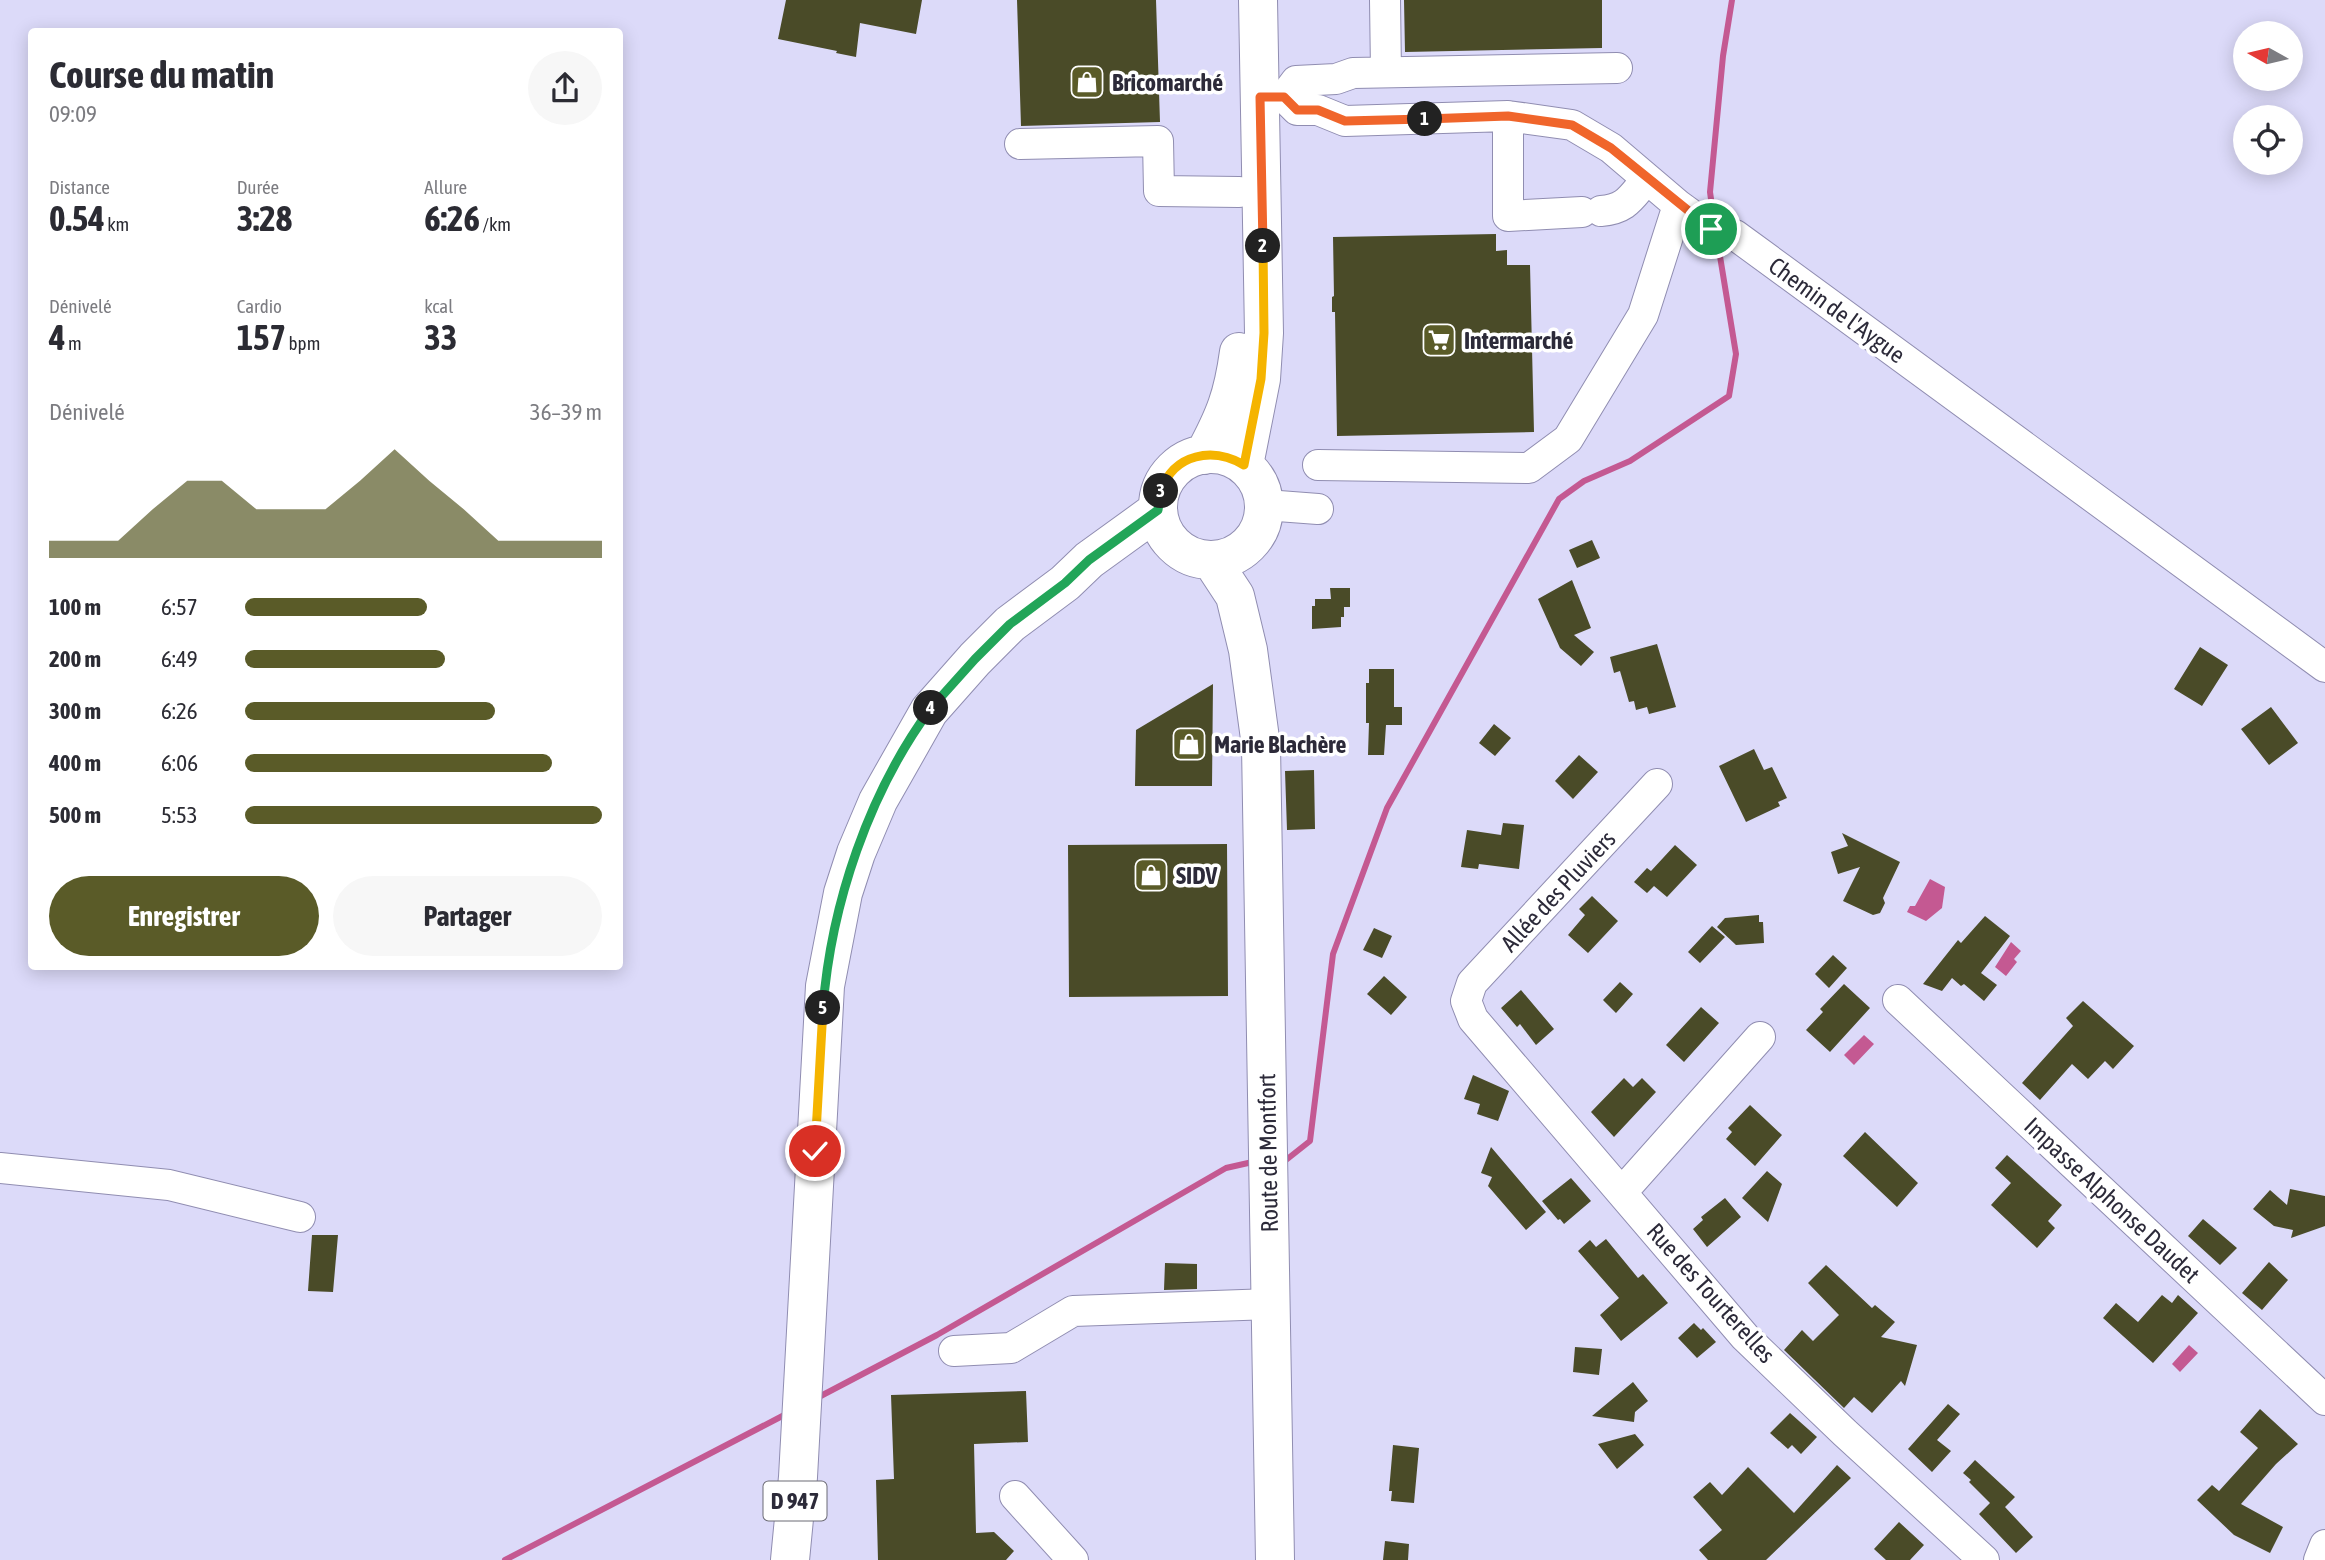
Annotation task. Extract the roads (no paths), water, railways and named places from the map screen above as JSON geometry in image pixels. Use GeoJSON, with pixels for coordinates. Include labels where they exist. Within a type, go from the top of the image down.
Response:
{"type":"FeatureCollection","features":[{"type":"Feature","properties":{"kind":"main road"},"geometry":{"type":"LineString","coordinates":[[1204,455],[1225,414],[1234,389],[1241,342],[1235,0]]}},
{"type":"Feature","properties":{"kind":"main road"},"geometry":{"type":"LineString","coordinates":[[1244,465],[1261,379],[1272,97],[1258,0]]}},
{"type":"Feature","properties":{"kind":"main road"},"geometry":{"type":"LineString","coordinates":[[1204,455],[1225,456],[1244,465],[1255,476],[1262,490],[1259,522],[1242,551],[1228,558],[1195,555],[1167,538],[1158,510],[1163,484],[1170,473],[1191,458],[1204,455]]}},
{"type":"Feature","properties":{"kind":"main road","name":"D 947"},"geometry":{"type":"LineString","coordinates":[[790,1560],[800,1442],[825,986],[843,893],[856,852],[878,801],[929,711],[1010,624],[1065,583],[1089,560],[1158,510]]}},
{"type":"Feature","properties":{"kind":"main road","name":"Route de Montfort"},"geometry":{"type":"LineString","coordinates":[[1259,522],[1266,700],[1261,746]]}},
{"type":"Feature","properties":{"kind":"main road","name":"D 947"},"geometry":{"type":"LineString","coordinates":[[1065,583],[1112,565],[1195,555]]}},
{"type":"Feature","properties":{"kind":"main road","name":"Route de Montfort"},"geometry":{"type":"LineString","coordinates":[[1195,555],[1235,596],[1248,650],[1261,746],[1275,1560]]}},
{"type":"Feature","properties":{"kind":"street"},"geometry":{"type":"LineString","coordinates":[[1385,0],[1386,72]]}},
{"type":"Feature","properties":{"kind":"street"},"geometry":{"type":"LineString","coordinates":[[1272,97],[1296,80],[1336,79],[1353,73],[1617,68]]}},
{"type":"Feature","properties":{"kind":"street","name":"Chemin de l'Aygue"},"geometry":{"type":"LineString","coordinates":[[1272,97],[1297,110],[1318,110],[1345,121],[1508,116],[1572,125],[1611,148],[1678,205],[1723,232],[2325,667]]}},
{"type":"Feature","properties":{"kind":"street"},"geometry":{"type":"LineString","coordinates":[[1508,116],[1508,215],[1617,210],[1624,206],[1647,179]]}},
{"type":"Feature","properties":{"kind":"street"},"geometry":{"type":"LineString","coordinates":[[1020,144],[1158,141],[1159,191],[1238,192]]}},
{"type":"Feature","properties":{"kind":"street"},"geometry":{"type":"LineString","coordinates":[[1318,465],[1529,468],[1568,439],[1643,315],[1678,205]]}},
{"type":"Feature","properties":{"kind":"street"},"geometry":{"type":"LineString","coordinates":[[1259,522],[1318,509]]}},
{"type":"Feature","properties":{"kind":"street","name":"Allée des Pluviers"},"geometry":{"type":"LineString","coordinates":[[1466,1002],[1472,983],[1657,784]]}},
{"type":"Feature","properties":{"kind":"street","name":"Impasse Alphonse Daudet"},"geometry":{"type":"LineString","coordinates":[[1898,1000],[2325,1400]]}},
{"type":"Feature","properties":{"kind":"street","name":"Rue des Tourterelles"},"geometry":{"type":"LineString","coordinates":[[1466,1002],[1473,1019],[1745,1337],[1984,1560]]}},
{"type":"Feature","properties":{"kind":"street"},"geometry":{"type":"LineString","coordinates":[[1622,1192],[1760,1037]]}},
{"type":"Feature","properties":{"kind":"street"},"geometry":{"type":"LineString","coordinates":[[0,1168],[169,1185],[300,1217]]}},
{"type":"Feature","properties":{"kind":"street"},"geometry":{"type":"LineString","coordinates":[[954,1351],[1011,1348],[1073,1311],[1271,1304]]}},
{"type":"Feature","properties":{"kind":"street"},"geometry":{"type":"LineString","coordinates":[[1015,1496],[1073,1560]]}},
{"type":"Feature","properties":{"kind":"street"},"geometry":{"type":"LineString","coordinates":[[2319,1560],[2325,1545]]}},
{"type":"Feature","properties":{"kind":"waterway"},"geometry":{"type":"LineString","coordinates":[[1714,220],[1710,192],[1723,56],[1732,0]]}},
{"type":"Feature","properties":{"kind":"waterway"},"geometry":{"type":"LineString","coordinates":[[1282,1160],[1286,1160],[1310,1141],[1333,954],[1387,808],[1559,499],[1584,481],[1630,461],[1729,396],[1736,354],[1717,238]]}},
{"type":"Feature","properties":{"kind":"waterway"},"geometry":{"type":"LineString","coordinates":[[815,1399],[937,1335],[1226,1168],[1257,1161]]}},
{"type":"Feature","properties":{"kind":"waterway"},"geometry":{"type":"LineString","coordinates":[[505,1560],[790,1412]]}},
{"type":"Feature","properties":{"kind":"place","name":"Bricomarché"},"geometry":{"type":"Point","coordinates":[1087,82]}},
{"type":"Feature","properties":{"kind":"place","name":"Intermarché"},"geometry":{"type":"Point","coordinates":[1439,340]}},
{"type":"Feature","properties":{"kind":"place","name":"Marie Blachère"},"geometry":{"type":"Point","coordinates":[1189,744]}},
{"type":"Feature","properties":{"kind":"place","name":"SIDV"},"geometry":{"type":"Point","coordinates":[1151,875]}}]}
